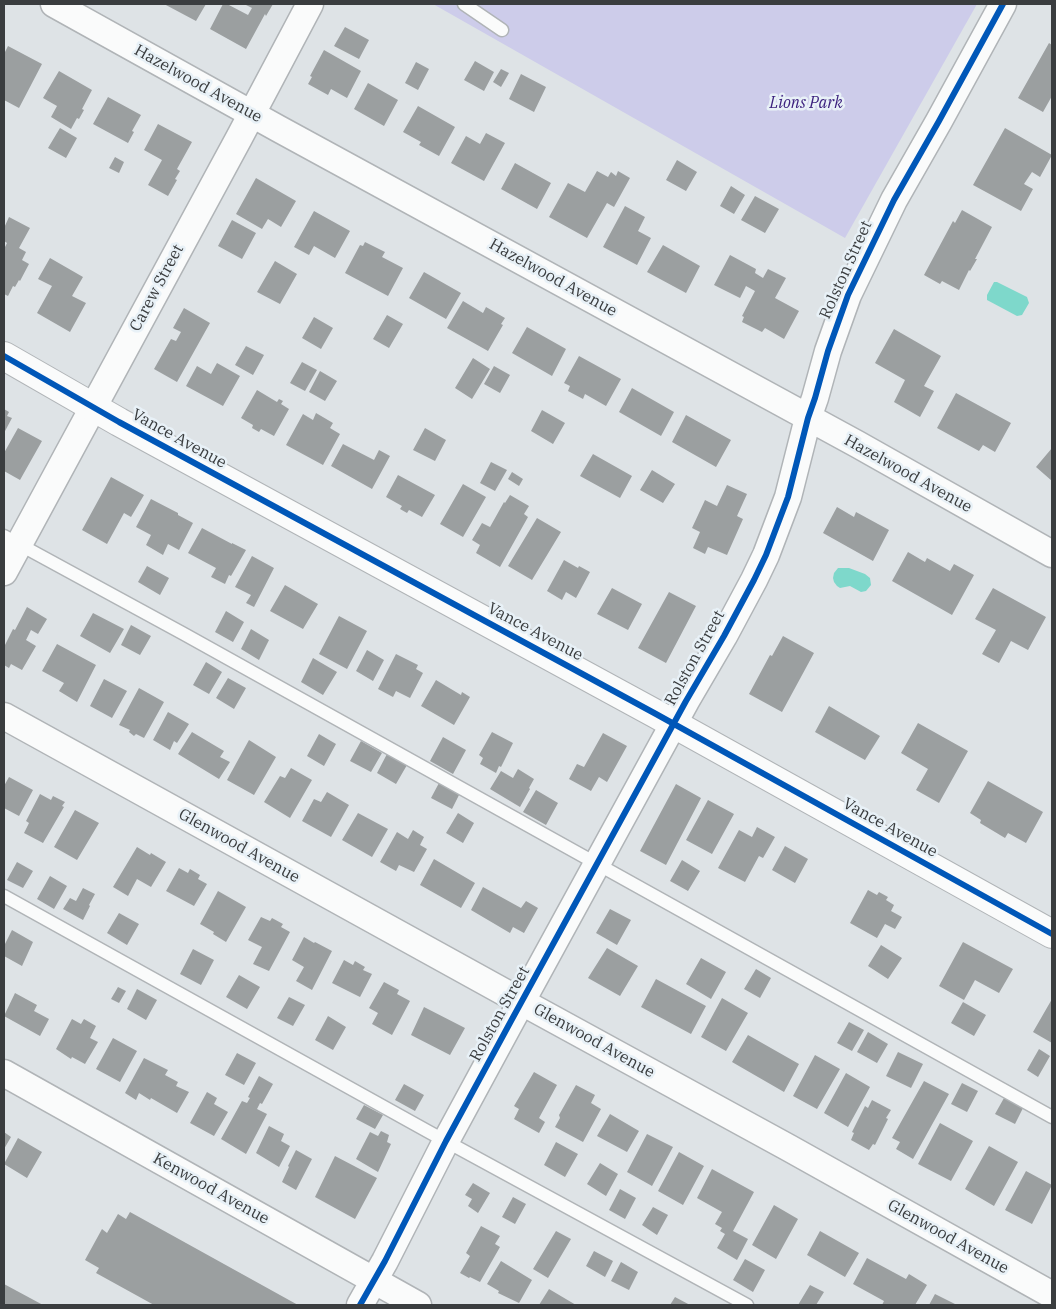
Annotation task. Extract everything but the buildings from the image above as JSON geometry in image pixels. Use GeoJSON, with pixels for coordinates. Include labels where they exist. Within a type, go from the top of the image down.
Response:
{"type":"FeatureCollection","features":[{"type":"Feature","properties":{"kind":"street","name":"Hazelwood Avenue"},"geometry":{"type":"LineString","coordinates":[[54,4],[1052,554]]}},
{"type":"Feature","properties":{"kind":"street","name":"Carew Street"},"geometry":{"type":"LineString","coordinates":[[4,572],[11,540],[94,407],[310,4]]}},
{"type":"Feature","properties":{"kind":"street","name":"Rolston Street"},"geometry":{"type":"LineString","coordinates":[[360,1305],[385,1262],[446,1141],[597,863],[754,580],[766,555],[788,497],[808,418],[828,351],[848,294],[894,200],[1003,4]]}},
{"type":"Feature","properties":{"kind":"street","name":"Vance Avenue"},"geometry":{"type":"LineString","coordinates":[[4,356],[119,422],[674,724],[1052,934]]}},
{"type":"Feature","properties":{"kind":"street","name":"Glenwood Avenue"},"geometry":{"type":"LineString","coordinates":[[4,716],[1052,1295]]}},
{"type":"Feature","properties":{"kind":"street","name":"Kenwood Avenue"},"geometry":{"type":"LineString","coordinates":[[4,1073],[418,1305]]}},
{"type":"Feature","properties":{"kind":"lane"},"geometry":{"type":"LineString","coordinates":[[464,4],[502,30]]}},
{"type":"Feature","properties":{"kind":"lane"},"geometry":{"type":"LineString","coordinates":[[11,540],[193,639],[1052,1117]]}},
{"type":"Feature","properties":{"kind":"lane"},"geometry":{"type":"LineString","coordinates":[[4,896],[747,1305]]}},
{"type":"Feature","properties":{"kind":"green space","name":"Lions Park"},"geometry":{"type":"Polygon","coordinates":[[[433,4],[977,4],[845,238],[433,4]]]}},
{"type":"Feature","properties":{"kind":"shaded area"},"geometry":{"type":"Polygon","coordinates":[[[994,282],[1027,297],[1029,303],[1022,315],[1017,316],[987,300],[987,295],[994,282]]]}},
{"type":"Feature","properties":{"kind":"shaded area"},"geometry":{"type":"Polygon","coordinates":[[[838,568],[849,568],[865,574],[870,578],[871,585],[866,591],[861,592],[850,586],[840,588],[833,578],[838,568]]]}},
{"type":"Feature","properties":{"kind":"cycle path"},"geometry":{"type":"LineString","coordinates":[[360,1305],[511,1021],[754,580],[766,555],[788,497],[808,418],[828,351],[848,295],[894,200],[1003,4]]}},
{"type":"Feature","properties":{"kind":"cycle path"},"geometry":{"type":"LineString","coordinates":[[4,356],[119,422],[656,714],[1052,934]]}}]}
